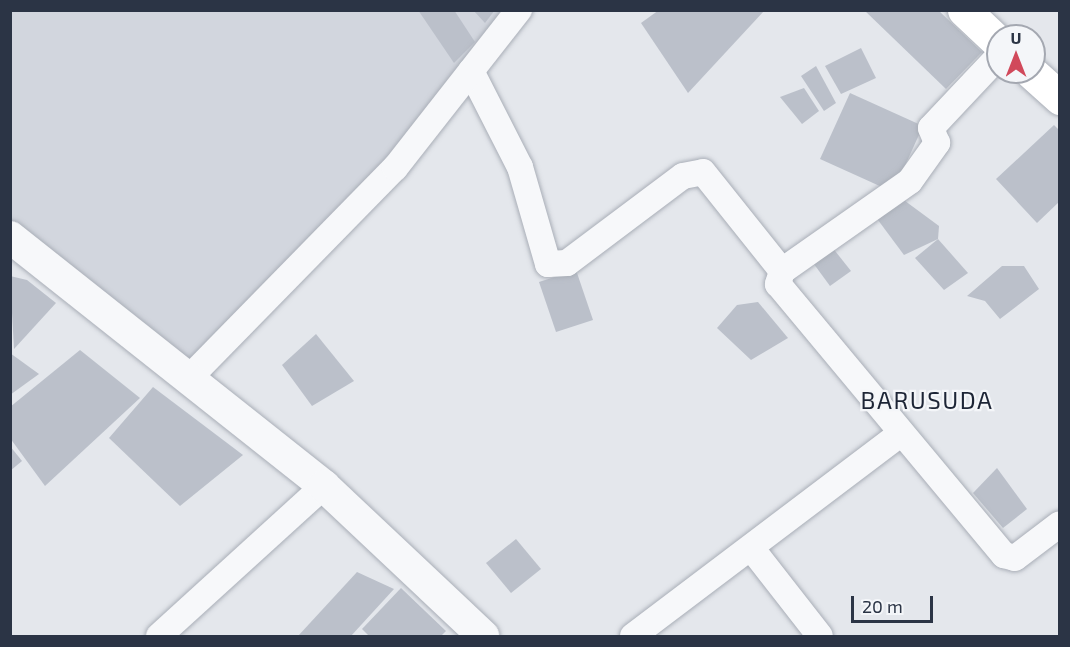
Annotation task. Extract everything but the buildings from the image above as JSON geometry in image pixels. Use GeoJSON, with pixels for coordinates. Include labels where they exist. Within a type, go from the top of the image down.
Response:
{"type":"FeatureCollection","features":[{"type":"Feature","properties":{"kind":"main road"},"geometry":{"type":"LineString","coordinates":[[964,10],[986,31]]}},
{"type":"Feature","properties":{"kind":"main road"},"geometry":{"type":"LineString","coordinates":[[1044,84],[1059,98]]}},
{"type":"Feature","properties":{"kind":"street"},"geometry":{"type":"LineString","coordinates":[[190,377],[394,168],[519,10]]}},
{"type":"Feature","properties":{"kind":"street"},"geometry":{"type":"LineString","coordinates":[[986,70],[931,128],[937,143],[910,181],[782,271],[778,284],[1008,558],[1015,558],[1059,524]]}},
{"type":"Feature","properties":{"kind":"street"},"geometry":{"type":"LineString","coordinates":[[471,71],[520,167],[548,264],[567,263],[682,176],[703,172],[782,271]]}},
{"type":"Feature","properties":{"kind":"street"},"geometry":{"type":"LineString","coordinates":[[10,237],[190,377],[324,486],[483,636]]}},
{"type":"Feature","properties":{"kind":"street"},"geometry":{"type":"LineString","coordinates":[[633,636],[752,549],[901,433]]}},
{"type":"Feature","properties":{"kind":"street"},"geometry":{"type":"LineString","coordinates":[[159,636],[324,486]]}},
{"type":"Feature","properties":{"kind":"street"},"geometry":{"type":"LineString","coordinates":[[752,549],[820,636]]}},
{"type":"Feature","properties":{"kind":"shaded area"},"geometry":{"type":"Polygon","coordinates":[[[10,11],[519,11],[395,168],[190,377],[11,237],[10,11]]]}},
{"type":"Feature","properties":{"kind":"district","name":"BARUSUDA"},"geometry":{"type":"Point","coordinates":[927,400]}}]}
